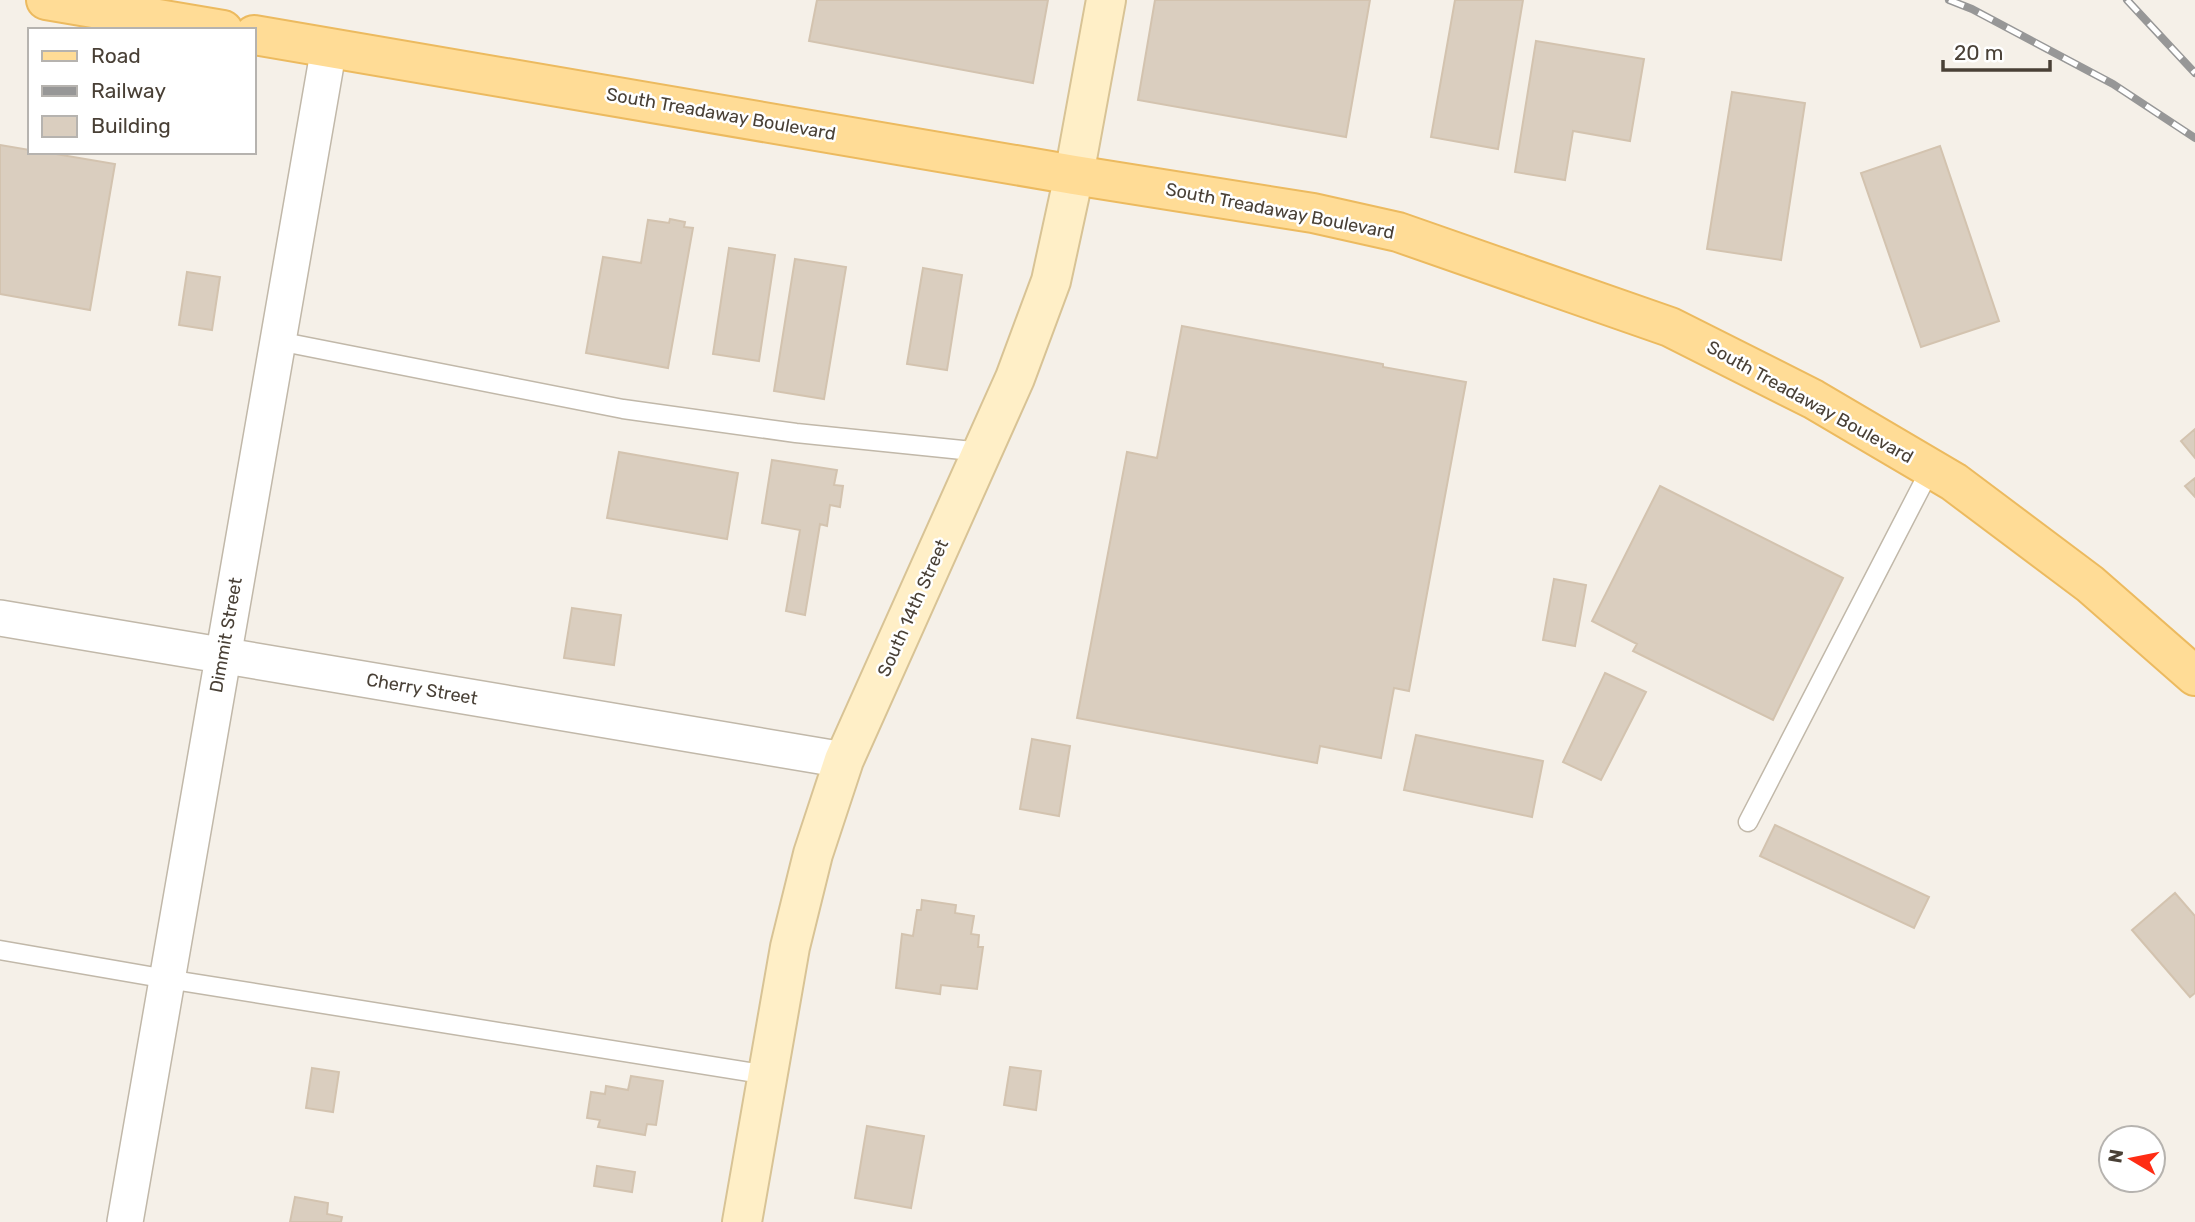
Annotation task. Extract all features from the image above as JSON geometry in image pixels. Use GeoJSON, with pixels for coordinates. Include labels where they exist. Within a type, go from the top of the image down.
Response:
{"type":"FeatureCollection","features":[{"type":"Feature","properties":{"kind":"main road"},"geometry":{"type":"LineString","coordinates":[[46,0],[211,28]]}},
{"type":"Feature","properties":{"kind":"main road","name":"South 14th Street"},"geometry":{"type":"LineString","coordinates":[[742,1222],[790,947],[809,867],[844,760],[1015,378],[1051,281],[1074,175],[1106,0]]}},
{"type":"Feature","properties":{"kind":"main road","name":"South Treadaway Boulevard"},"geometry":{"type":"LineString","coordinates":[[256,35],[1074,175],[1313,213],[1398,232],[1670,327],[1812,399],[1954,482],[2090,583],[2195,676]]}},
{"type":"Feature","properties":{"kind":"street","name":"Dimmit Street"},"geometry":{"type":"LineString","coordinates":[[125,1222],[329,47]]}},
{"type":"Feature","properties":{"kind":"street","name":"Cherry Street"},"geometry":{"type":"LineString","coordinates":[[0,618],[844,760]]}},
{"type":"Feature","properties":{"kind":"lane"},"geometry":{"type":"LineString","coordinates":[[278,341],[623,409],[796,433],[982,452]]}},
{"type":"Feature","properties":{"kind":"lane"},"geometry":{"type":"LineString","coordinates":[[1748,821],[1931,468]]}},
{"type":"Feature","properties":{"kind":"lane"},"geometry":{"type":"LineString","coordinates":[[0,950],[768,1075]]}},
{"type":"Feature","properties":{"kind":"building"},"geometry":{"type":"Polygon","coordinates":[[[817,0],[1048,0],[1033,83],[809,41],[817,0]]]}},
{"type":"Feature","properties":{"kind":"building"},"geometry":{"type":"Polygon","coordinates":[[[1155,0],[1370,0],[1346,137],[1138,100],[1155,0]]]}},
{"type":"Feature","properties":{"kind":"building"},"geometry":{"type":"Polygon","coordinates":[[[1455,0],[1523,0],[1498,149],[1431,137],[1455,0]]]}},
{"type":"Feature","properties":{"kind":"building"},"geometry":{"type":"Polygon","coordinates":[[[1536,41],[1644,59],[1630,141],[1573,131],[1565,180],[1515,172],[1536,41]]]}},
{"type":"Feature","properties":{"kind":"building"},"geometry":{"type":"Polygon","coordinates":[[[1732,92],[1805,103],[1781,260],[1707,249],[1732,92]]]}},
{"type":"Feature","properties":{"kind":"building"},"geometry":{"type":"Polygon","coordinates":[[[0,145],[28,150],[28,154],[56,154],[115,164],[90,310],[0,294],[0,145]]]}},
{"type":"Feature","properties":{"kind":"building"},"geometry":{"type":"Polygon","coordinates":[[[1940,146],[1999,321],[1921,347],[1861,173],[1940,146]]]}},
{"type":"Feature","properties":{"kind":"building"},"geometry":{"type":"Polygon","coordinates":[[[670,219],[685,222],[684,227],[693,228],[668,368],[586,353],[603,257],[641,263],[648,220],[669,223],[670,219]]]}},
{"type":"Feature","properties":{"kind":"building"},"geometry":{"type":"Polygon","coordinates":[[[729,248],[775,255],[759,361],[713,354],[729,248]]]}},
{"type":"Feature","properties":{"kind":"building"},"geometry":{"type":"Polygon","coordinates":[[[795,259],[846,267],[824,399],[774,391],[795,259]]]}},
{"type":"Feature","properties":{"kind":"building"},"geometry":{"type":"Polygon","coordinates":[[[923,268],[962,275],[947,370],[907,364],[923,268]]]}},
{"type":"Feature","properties":{"kind":"building"},"geometry":{"type":"Polygon","coordinates":[[[187,272],[220,277],[212,330],[179,325],[187,272]]]}},
{"type":"Feature","properties":{"kind":"building"},"geometry":{"type":"Polygon","coordinates":[[[1182,326],[1466,382],[1409,691],[1394,688],[1381,758],[1320,746],[1317,763],[1077,718],[1127,452],[1157,458],[1182,326]]]}},
{"type":"Feature","properties":{"kind":"building"},"geometry":{"type":"Polygon","coordinates":[[[2195,429],[2195,458],[2181,441],[2195,429]]]}},
{"type":"Feature","properties":{"kind":"building"},"geometry":{"type":"Polygon","coordinates":[[[619,452],[738,473],[727,539],[607,518],[619,452]]]}},
{"type":"Feature","properties":{"kind":"building"},"geometry":{"type":"Polygon","coordinates":[[[772,460],[837,470],[834,485],[843,486],[840,507],[830,505],[827,526],[820,524],[805,615],[786,611],[800,530],[762,523],[772,460]]]}},
{"type":"Feature","properties":{"kind":"building"},"geometry":{"type":"Polygon","coordinates":[[[2195,478],[2195,497],[2185,486],[2195,478]]]}},
{"type":"Feature","properties":{"kind":"building"},"geometry":{"type":"Polygon","coordinates":[[[1660,486],[1843,578],[1773,720],[1633,651],[1637,644],[1592,621],[1660,486]]]}},
{"type":"Feature","properties":{"kind":"building"},"geometry":{"type":"Polygon","coordinates":[[[1554,579],[1586,585],[1575,646],[1543,640],[1554,579]]]}},
{"type":"Feature","properties":{"kind":"building"},"geometry":{"type":"Polygon","coordinates":[[[572,608],[621,615],[614,665],[564,658],[572,608]]]}},
{"type":"Feature","properties":{"kind":"building"},"geometry":{"type":"Polygon","coordinates":[[[1605,673],[1646,692],[1601,780],[1563,762],[1605,673]]]}},
{"type":"Feature","properties":{"kind":"building"},"geometry":{"type":"Polygon","coordinates":[[[1416,735],[1543,761],[1532,817],[1404,790],[1416,735]]]}},
{"type":"Feature","properties":{"kind":"building"},"geometry":{"type":"Polygon","coordinates":[[[1032,739],[1070,746],[1059,816],[1020,809],[1032,739]]]}},
{"type":"Feature","properties":{"kind":"building"},"geometry":{"type":"Polygon","coordinates":[[[1775,825],[1929,897],[1914,928],[1760,856],[1775,825]]]}},
{"type":"Feature","properties":{"kind":"building"},"geometry":{"type":"Polygon","coordinates":[[[2175,893],[2195,916],[2195,993],[2190,997],[2132,930],[2175,893]]]}},
{"type":"Feature","properties":{"kind":"building"},"geometry":{"type":"Polygon","coordinates":[[[922,900],[956,905],[955,913],[974,916],[971,934],[979,935],[978,947],[983,947],[977,989],[941,985],[940,994],[896,988],[902,934],[913,936],[917,910],[921,910],[922,900]]]}},
{"type":"Feature","properties":{"kind":"building"},"geometry":{"type":"Polygon","coordinates":[[[1010,1067],[1041,1071],[1036,1110],[1004,1105],[1010,1067]]]}},
{"type":"Feature","properties":{"kind":"building"},"geometry":{"type":"Polygon","coordinates":[[[312,1068],[339,1072],[333,1112],[306,1108],[312,1068]]]}},
{"type":"Feature","properties":{"kind":"building"},"geometry":{"type":"Polygon","coordinates":[[[631,1076],[663,1081],[656,1125],[647,1124],[645,1135],[598,1127],[600,1120],[587,1118],[591,1092],[605,1094],[606,1086],[628,1090],[631,1076]]]}},
{"type":"Feature","properties":{"kind":"building"},"geometry":{"type":"Polygon","coordinates":[[[867,1126],[924,1136],[911,1208],[855,1198],[867,1126]]]}},
{"type":"Feature","properties":{"kind":"building"},"geometry":{"type":"Polygon","coordinates":[[[597,1166],[635,1172],[632,1192],[594,1186],[597,1166]]]}},
{"type":"Feature","properties":{"kind":"building"},"geometry":{"type":"Polygon","coordinates":[[[295,1197],[328,1203],[327,1214],[342,1217],[341,1222],[290,1222],[295,1197]]]}},
{"type":"Feature","properties":{"kind":"railway"},"geometry":{"type":"LineString","coordinates":[[1949,0],[1972,9],[2113,84],[2195,138]]}},
{"type":"Feature","properties":{"kind":"railway"},"geometry":{"type":"LineString","coordinates":[[2127,0],[2195,73]]}}]}
